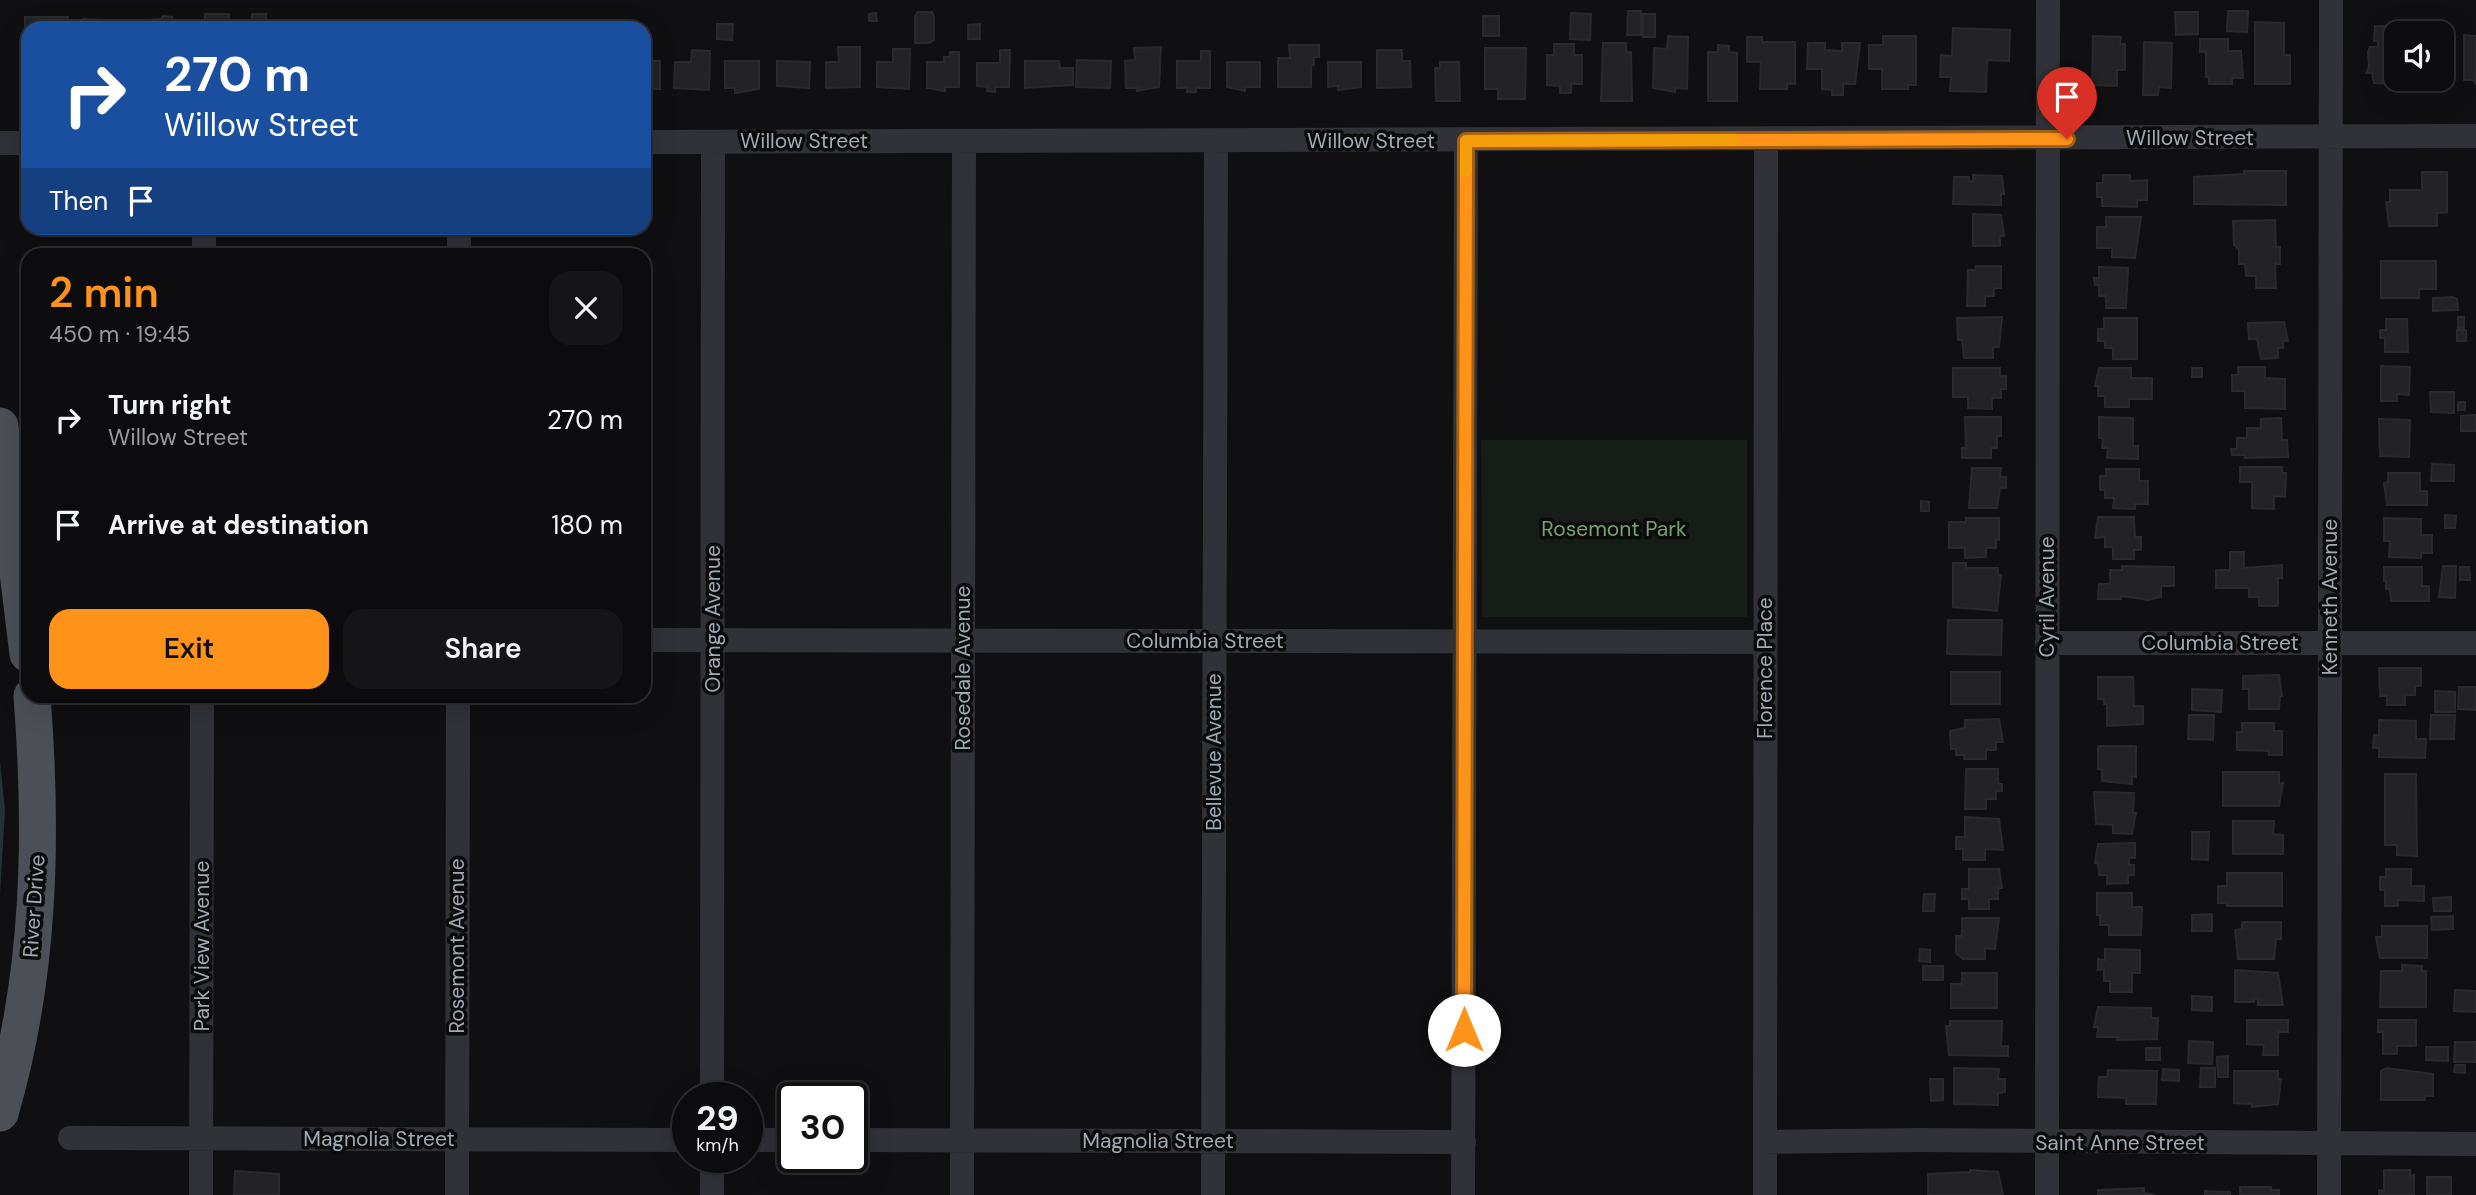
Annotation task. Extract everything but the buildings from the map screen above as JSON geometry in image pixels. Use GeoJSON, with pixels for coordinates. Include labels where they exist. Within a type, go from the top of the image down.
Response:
{"type":"FeatureCollection","features":[{"type":"Feature","properties":{"kind":"main road"},"geometry":{"type":"LineString","coordinates":[[0,426],[21,596]]}},
{"type":"Feature","properties":{"kind":"main road","name":"River Drive"},"geometry":{"type":"LineString","coordinates":[[0,1113],[21,1022],[34,930],[39,841],[32,703]]}},
{"type":"Feature","properties":{"kind":"street","name":"Cyril Avenue"},"geometry":{"type":"LineString","coordinates":[[2047,1195],[2048,0]]}},
{"type":"Feature","properties":{"kind":"street","name":"Kenneth Avenue"},"geometry":{"type":"LineString","coordinates":[[2329,1195],[2331,0]]}},
{"type":"Feature","properties":{"kind":"street","name":"Willow Street"},"geometry":{"type":"LineString","coordinates":[[651,142],[2048,140],[2476,136]]}},
{"type":"Feature","properties":{"kind":"street","name":"Florence Place"},"geometry":{"type":"LineString","coordinates":[[1765,1195],[1766,140]]}},
{"type":"Feature","properties":{"kind":"street","name":"Rosedale Avenue"},"geometry":{"type":"LineString","coordinates":[[962,1195],[964,141]]}},
{"type":"Feature","properties":{"kind":"street","name":"Bellevue Avenue"},"geometry":{"type":"LineString","coordinates":[[1213,1195],[1216,141]]}},
{"type":"Feature","properties":{"kind":"street"},"geometry":{"type":"LineString","coordinates":[[1463,1195],[1466,141]]}},
{"type":"Feature","properties":{"kind":"street","name":"Orange Avenue"},"geometry":{"type":"LineString","coordinates":[[712,1082],[713,142]]}},
{"type":"Feature","properties":{"kind":"street"},"geometry":{"type":"LineString","coordinates":[[0,143],[21,143]]}},
{"type":"Feature","properties":{"kind":"street","name":"Columbia Street"},"geometry":{"type":"LineString","coordinates":[[651,640],[1765,642]]}},
{"type":"Feature","properties":{"kind":"street","name":"Columbia Street"},"geometry":{"type":"LineString","coordinates":[[2047,643],[2476,643]]}},
{"type":"Feature","properties":{"kind":"street","name":"Park View Avenue"},"geometry":{"type":"LineString","coordinates":[[201,1195],[202,703]]}},
{"type":"Feature","properties":{"kind":"street","name":"Rosemont Avenue"},"geometry":{"type":"LineString","coordinates":[[457,1195],[458,703]]}},
{"type":"Feature","properties":{"kind":"street","name":"Magnolia Street"},"geometry":{"type":"LineString","coordinates":[[71,1138],[672,1140]]}},
{"type":"Feature","properties":{"kind":"street","name":"Magnolia Street"},"geometry":{"type":"LineString","coordinates":[[868,1140],[1464,1142]]}},
{"type":"Feature","properties":{"kind":"street","name":"Saint Anne Street"},"geometry":{"type":"LineString","coordinates":[[1765,1142],[1917,1140],[2476,1144]]}},
{"type":"Feature","properties":{"kind":"street"},"geometry":{"type":"LineString","coordinates":[[712,1173],[712,1195]]}},
{"type":"Feature","properties":{"kind":"green space","name":"Rosemont Park"},"geometry":{"type":"Polygon","coordinates":[[[1481,440],[1747,440],[1747,617],[1482,617],[1481,440]]]}},
{"type":"Feature","properties":{"kind":"shaded area"},"geometry":{"type":"Polygon","coordinates":[[[0,762],[5,810],[0,894],[0,762]]]}},
{"type":"Feature","properties":{"kind":"slow traffic"},"geometry":{"type":"LineString","coordinates":[[1466,171],[1466,141],[1734,140]]}},
{"type":"Feature","properties":{"kind":"route"},"geometry":{"type":"LineString","coordinates":[[1464,1030],[1466,141],[2067,139]]}}]}
